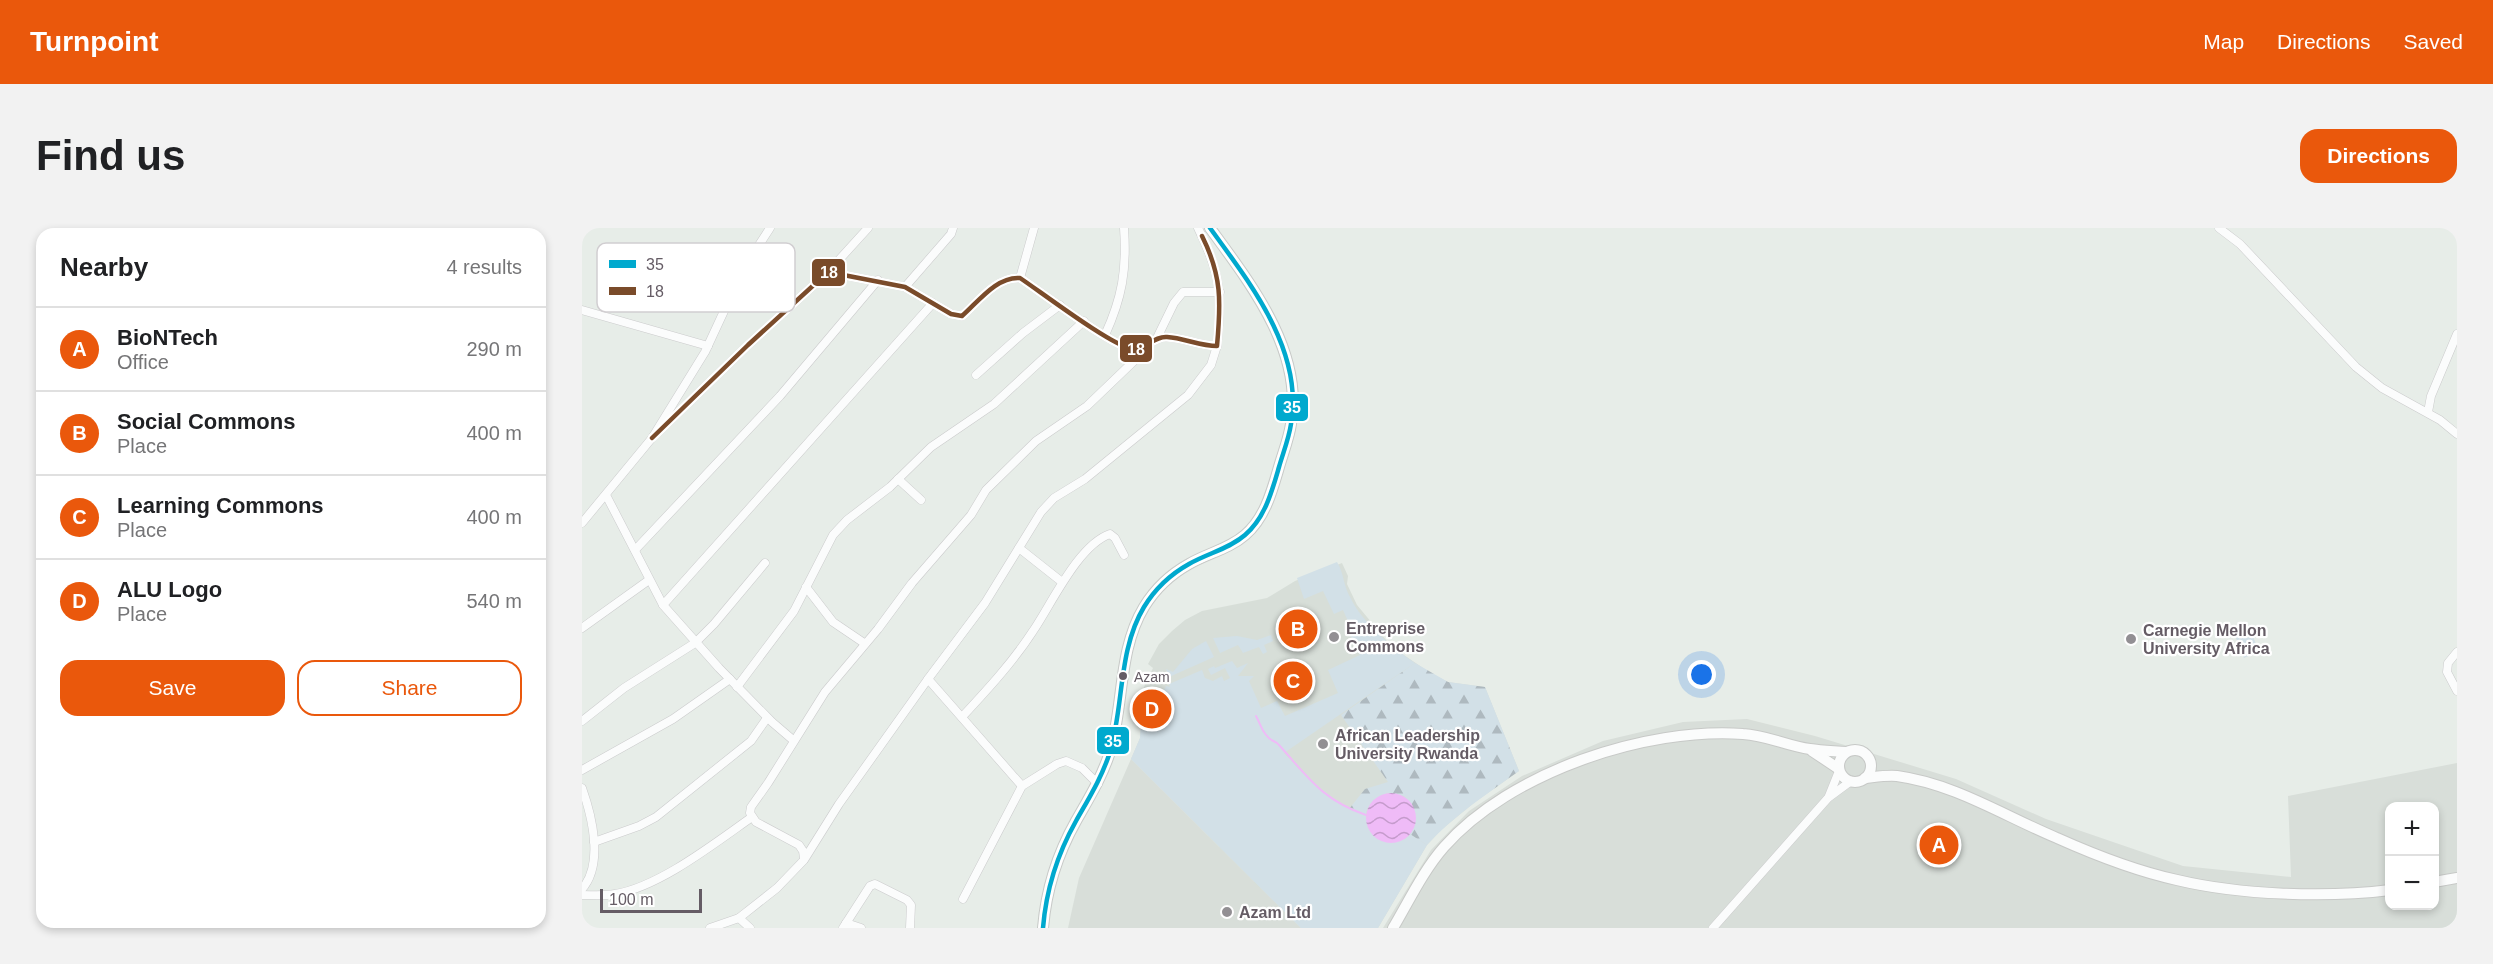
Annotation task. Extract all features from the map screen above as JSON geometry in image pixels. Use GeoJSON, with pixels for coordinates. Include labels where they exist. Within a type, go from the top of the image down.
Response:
{"type":"FeatureCollection","features":[{"type":"Feature","properties":{"kind":"main road"},"geometry":{"type":"LineString","coordinates":[[1043,928],[1047,901],[1063,848],[1098,784],[1110,751],[1132,630],[1143,608],[1156,590],[1173,575],[1190,563],[1237,542],[1255,524],[1266,507],[1275,483],[1292,423],[1290,380],[1286,359],[1278,339],[1246,278],[1210,228]]}},
{"type":"Feature","properties":{"kind":"main road"},"geometry":{"type":"LineString","coordinates":[[1393,928],[1427,869],[1456,835],[1496,802],[1574,762],[1637,742],[1696,734],[1758,735],[1809,749],[1862,751],[1895,776]]}},
{"type":"Feature","properties":{"kind":"main road"},"geometry":{"type":"LineString","coordinates":[[1809,749],[1839,770],[1844,778],[1851,782],[1865,778],[1895,776],[1959,792],[2057,838],[2123,864],[2177,880],[2206,886],[2299,893],[2333,894],[2385,890]]}},
{"type":"Feature","properties":{"kind":"main road"},"geometry":{"type":"LineString","coordinates":[[1839,770],[1839,760],[1846,752]]}},
{"type":"Feature","properties":{"kind":"main road"},"geometry":{"type":"LineString","coordinates":[[1865,778],[1870,769],[1870,759]]}},
{"type":"Feature","properties":{"kind":"main road"},"geometry":{"type":"LineString","coordinates":[[2439,881],[2457,878]]}},
{"type":"Feature","properties":{"kind":"street"},"geometry":{"type":"LineString","coordinates":[[760,243],[770,228]]}},
{"type":"Feature","properties":{"kind":"street"},"geometry":{"type":"LineString","coordinates":[[795,302],[828,272],[868,228]]}},
{"type":"Feature","properties":{"kind":"street"},"geometry":{"type":"LineString","coordinates":[[905,287],[944,242],[953,228]]}},
{"type":"Feature","properties":{"kind":"street"},"geometry":{"type":"LineString","coordinates":[[1020,278],[1034,228]]}},
{"type":"Feature","properties":{"kind":"street"},"geometry":{"type":"LineString","coordinates":[[1105,335],[1121,297],[1124,282],[1124,228]]}},
{"type":"Feature","properties":{"kind":"street"},"geometry":{"type":"LineString","coordinates":[[710,928],[739,918],[777,888],[804,860],[839,804],[985,603],[1041,512],[1054,498],[1085,479],[1188,395],[1211,365],[1217,345],[1220,292],[1213,258],[1198,228]]}},
{"type":"Feature","properties":{"kind":"street"},"geometry":{"type":"LineString","coordinates":[[2219,228],[2247,252],[2356,367],[2382,388],[2428,412],[2457,434]]}},
{"type":"Feature","properties":{"kind":"street"},"geometry":{"type":"LineString","coordinates":[[828,272],[905,287],[951,314],[962,316],[1002,281],[1020,278],[1105,335],[1131,349],[1157,338],[1167,337],[1217,345]]}},
{"type":"Feature","properties":{"kind":"street"},"geometry":{"type":"LineString","coordinates":[[635,550],[795,379],[878,280]]}},
{"type":"Feature","properties":{"kind":"street"},"geometry":{"type":"LineString","coordinates":[[1157,338],[1174,303],[1183,292],[1220,292]]}},
{"type":"Feature","properties":{"kind":"street"},"geometry":{"type":"LineString","coordinates":[[663,605],[933,303]]}},
{"type":"Feature","properties":{"kind":"street"},"geometry":{"type":"LineString","coordinates":[[976,375],[1023,333],[1060,305]]}},
{"type":"Feature","properties":{"kind":"street"},"geometry":{"type":"LineString","coordinates":[[582,310],[708,346]]}},
{"type":"Feature","properties":{"kind":"street"},"geometry":{"type":"LineString","coordinates":[[652,438],[708,346],[724,312]]}},
{"type":"Feature","properties":{"kind":"street"},"geometry":{"type":"LineString","coordinates":[[582,523],[652,438],[784,312]]}},
{"type":"Feature","properties":{"kind":"street"},"geometry":{"type":"LineString","coordinates":[[737,687],[794,612],[833,535],[847,520],[898,479],[932,447],[994,404],[1084,321]]}},
{"type":"Feature","properties":{"kind":"street"},"geometry":{"type":"LineString","coordinates":[[2428,412],[2431,396],[2457,334]]}},
{"type":"Feature","properties":{"kind":"street"},"geometry":{"type":"LineString","coordinates":[[804,860],[803,851],[799,845],[756,822],[752,817],[751,807],[793,740],[825,692],[912,583],[972,515],[986,490],[1036,441],[1087,406],[1135,360],[1145,344]]}},
{"type":"Feature","properties":{"kind":"street"},"geometry":{"type":"LineString","coordinates":[[898,479],[921,500]]}},
{"type":"Feature","properties":{"kind":"street"},"geometry":{"type":"LineString","coordinates":[[606,495],[648,580],[663,605],[737,687],[767,718],[793,740]]}},
{"type":"Feature","properties":{"kind":"street"},"geometry":{"type":"LineString","coordinates":[[962,717],[1024,644],[1062,582],[1088,551],[1110,534],[1115,538],[1124,555]]}},
{"type":"Feature","properties":{"kind":"street"},"geometry":{"type":"LineString","coordinates":[[1019,548],[1062,582]]}},
{"type":"Feature","properties":{"kind":"street"},"geometry":{"type":"LineString","coordinates":[[582,721],[624,688],[695,643],[765,563]]}},
{"type":"Feature","properties":{"kind":"street"},"geometry":{"type":"LineString","coordinates":[[582,628],[648,580]]}},
{"type":"Feature","properties":{"kind":"street"},"geometry":{"type":"LineString","coordinates":[[806,587],[833,622],[864,643]]}},
{"type":"Feature","properties":{"kind":"street"},"geometry":{"type":"LineString","coordinates":[[2457,652],[2448,663],[2447,672],[2457,691]]}},
{"type":"Feature","properties":{"kind":"street"},"geometry":{"type":"LineString","coordinates":[[582,770],[673,719],[730,679]]}},
{"type":"Feature","properties":{"kind":"street"},"geometry":{"type":"LineString","coordinates":[[928,679],[1022,786]]}},
{"type":"Feature","properties":{"kind":"street"},"geometry":{"type":"LineString","coordinates":[[594,842],[639,826],[656,817],[751,741],[767,718]]}},
{"type":"Feature","properties":{"kind":"street"},"geometry":{"type":"LineString","coordinates":[[963,899],[1022,786],[1057,764],[1066,761],[1082,768],[1098,784]]}},
{"type":"Feature","properties":{"kind":"street"},"geometry":{"type":"LineString","coordinates":[[1828,798],[1839,770]]}},
{"type":"Feature","properties":{"kind":"street"},"geometry":{"type":"LineString","coordinates":[[1713,928],[1828,798],[1851,782]]}},
{"type":"Feature","properties":{"kind":"street"},"geometry":{"type":"LineString","coordinates":[[582,788],[595,849],[591,871],[582,889]]}},
{"type":"Feature","properties":{"kind":"street"},"geometry":{"type":"LineString","coordinates":[[582,895],[614,894],[634,888],[694,858],[752,817]]}},
{"type":"Feature","properties":{"kind":"street"},"geometry":{"type":"LineString","coordinates":[[861,928],[845,926],[870,886],[875,884],[907,900],[911,905],[910,928]]}},
{"type":"Feature","properties":{"kind":"street"},"geometry":{"type":"LineString","coordinates":[[739,918],[750,928]]}},
{"type":"Feature","properties":{"kind":"shaded area","name":"African Leadership University Rwanda"},"geometry":{"type":"Polygon","coordinates":[[[1342,563],[1348,576],[1347,584],[1357,605],[1392,647],[1448,682],[1485,687],[1519,771],[1475,802],[1441,830],[1427,845],[1378,928],[1301,928],[1131,759],[1140,738],[1142,723],[1138,700],[1153,668],[1148,664],[1159,644],[1172,631],[1185,620],[1202,611],[1267,598],[1295,581],[1342,563]]]}},
{"type":"Feature","properties":{"kind":"shaded area"},"geometry":{"type":"Polygon","coordinates":[[[1747,719],[1815,736],[1956,779],[2046,819],[2183,866],[2291,877],[2288,796],[2457,763],[2457,928],[1383,928],[1431,850],[1469,811],[1522,776],[1603,741],[1683,722],[1747,719]]]}},
{"type":"Feature","properties":{"kind":"shaded area"},"geometry":{"type":"Polygon","coordinates":[[[1131,759],[1301,928],[1068,928],[1079,878],[1131,759]]]}},
{"type":"Feature","properties":{"kind":"green space"},"geometry":{"type":"Polygon","coordinates":[[[1337,562],[1348,593],[1362,616],[1387,642],[1415,663],[1284,753],[1320,790],[1330,797],[1366,815],[1366,818],[1405,839],[1410,834],[1427,845],[1378,928],[1301,928],[1131,759],[1140,738],[1141,718],[1156,722],[1164,718],[1169,709],[1167,700],[1162,695],[1166,686],[1170,687],[1169,684],[1202,670],[1205,678],[1213,681],[1222,676],[1224,681],[1230,678],[1225,668],[1211,675],[1208,669],[1214,666],[1215,668],[1232,661],[1237,668],[1248,663],[1238,676],[1254,676],[1249,681],[1261,708],[1277,701],[1285,716],[1338,693],[1328,670],[1360,655],[1348,630],[1351,628],[1343,610],[1334,614],[1323,591],[1304,599],[1297,578],[1337,562]]]}},
{"type":"Feature","properties":{"kind":"green space"},"geometry":{"type":"Polygon","coordinates":[[[2248,625],[2259,651],[2244,658],[2233,631],[2248,625]]]}},
{"type":"Feature","properties":{"kind":"green space"},"geometry":{"type":"Polygon","coordinates":[[[1271,635],[1273,641],[1264,645],[1267,652],[1263,654],[1259,647],[1243,653],[1238,645],[1220,653],[1213,638],[1237,636],[1257,640],[1271,635]]]}},
{"type":"Feature","properties":{"kind":"green space"},"geometry":{"type":"Polygon","coordinates":[[[1206,641],[1214,657],[1169,677],[1166,669],[1173,672],[1192,649],[1206,641]]]}},
{"type":"Feature","properties":{"kind":"green space"},"geometry":{"type":"Polygon","coordinates":[[[1415,663],[1448,682],[1485,687],[1519,771],[1459,815],[1427,845],[1410,834],[1415,824],[1415,814],[1404,796],[1387,793],[1367,809],[1366,815],[1349,809],[1365,789],[1388,782],[1341,715],[1415,663]]]}},
{"type":"Feature","properties":{"kind":"green space"},"geometry":{"type":"Polygon","coordinates":[[[1153,699],[1159,702],[1162,708],[1159,714],[1153,717],[1147,714],[1144,708],[1147,702],[1153,699]]]}},
{"type":"Feature","properties":{"kind":"water"},"geometry":{"type":"Polygon","coordinates":[[[1386,793],[1396,793],[1409,800],[1416,813],[1416,823],[1409,836],[1396,843],[1386,843],[1377,839],[1370,832],[1366,823],[1366,813],[1370,804],[1377,797],[1386,793]]]}},
{"type":"Feature","properties":{"kind":"waterway"},"geometry":{"type":"LineString","coordinates":[[1256,716],[1266,735],[1278,744],[1317,786],[1338,802],[1366,815]]}},
{"type":"Feature","properties":{"kind":"transit line","name":"35"},"geometry":{"type":"LineString","coordinates":[[1043,928],[1050,886],[1058,859],[1099,779],[1110,752],[1130,641],[1144,607],[1158,588],[1176,572],[1232,544],[1245,535],[1258,521],[1274,485],[1289,435],[1293,397],[1282,344],[1257,295],[1210,228]]}},
{"type":"Feature","properties":{"kind":"transit line","name":"18"},"geometry":{"type":"LineString","coordinates":[[795,302],[828,272],[905,287],[951,314],[962,316],[996,285],[1012,278],[1020,278],[1123,346],[1137,349],[1162,337],[1217,346],[1219,316],[1217,277],[1202,236]]}},
{"type":"Feature","properties":{"kind":"transit line","name":"18"},"geometry":{"type":"LineString","coordinates":[[652,438],[784,312]]}},
{"type":"Feature","properties":{"kind":"place","name":"Social Commons"},"geometry":{"type":"Point","coordinates":[1298,629]}},
{"type":"Feature","properties":{"kind":"place","name":"Entreprise Commons"},"geometry":{"type":"Point","coordinates":[1334,637]}},
{"type":"Feature","properties":{"kind":"place","name":"Carnegie Mellon University Africa"},"geometry":{"type":"Point","coordinates":[2131,639]}},
{"type":"Feature","properties":{"kind":"place","name":"Azam"},"geometry":{"type":"Point","coordinates":[1123,676]}},
{"type":"Feature","properties":{"kind":"place","name":"Learning Commons"},"geometry":{"type":"Point","coordinates":[1293,681]}},
{"type":"Feature","properties":{"kind":"place","name":"ALU Logo"},"geometry":{"type":"Point","coordinates":[1152,709]}},
{"type":"Feature","properties":{"kind":"place","name":"African Leadership University Rwanda"},"geometry":{"type":"Point","coordinates":[1323,744]}},
{"type":"Feature","properties":{"kind":"place","name":"BioNTech"},"geometry":{"type":"Point","coordinates":[1939,845]}},
{"type":"Feature","properties":{"kind":"place","name":"Azam Ltd"},"geometry":{"type":"Point","coordinates":[1227,912]}}]}
